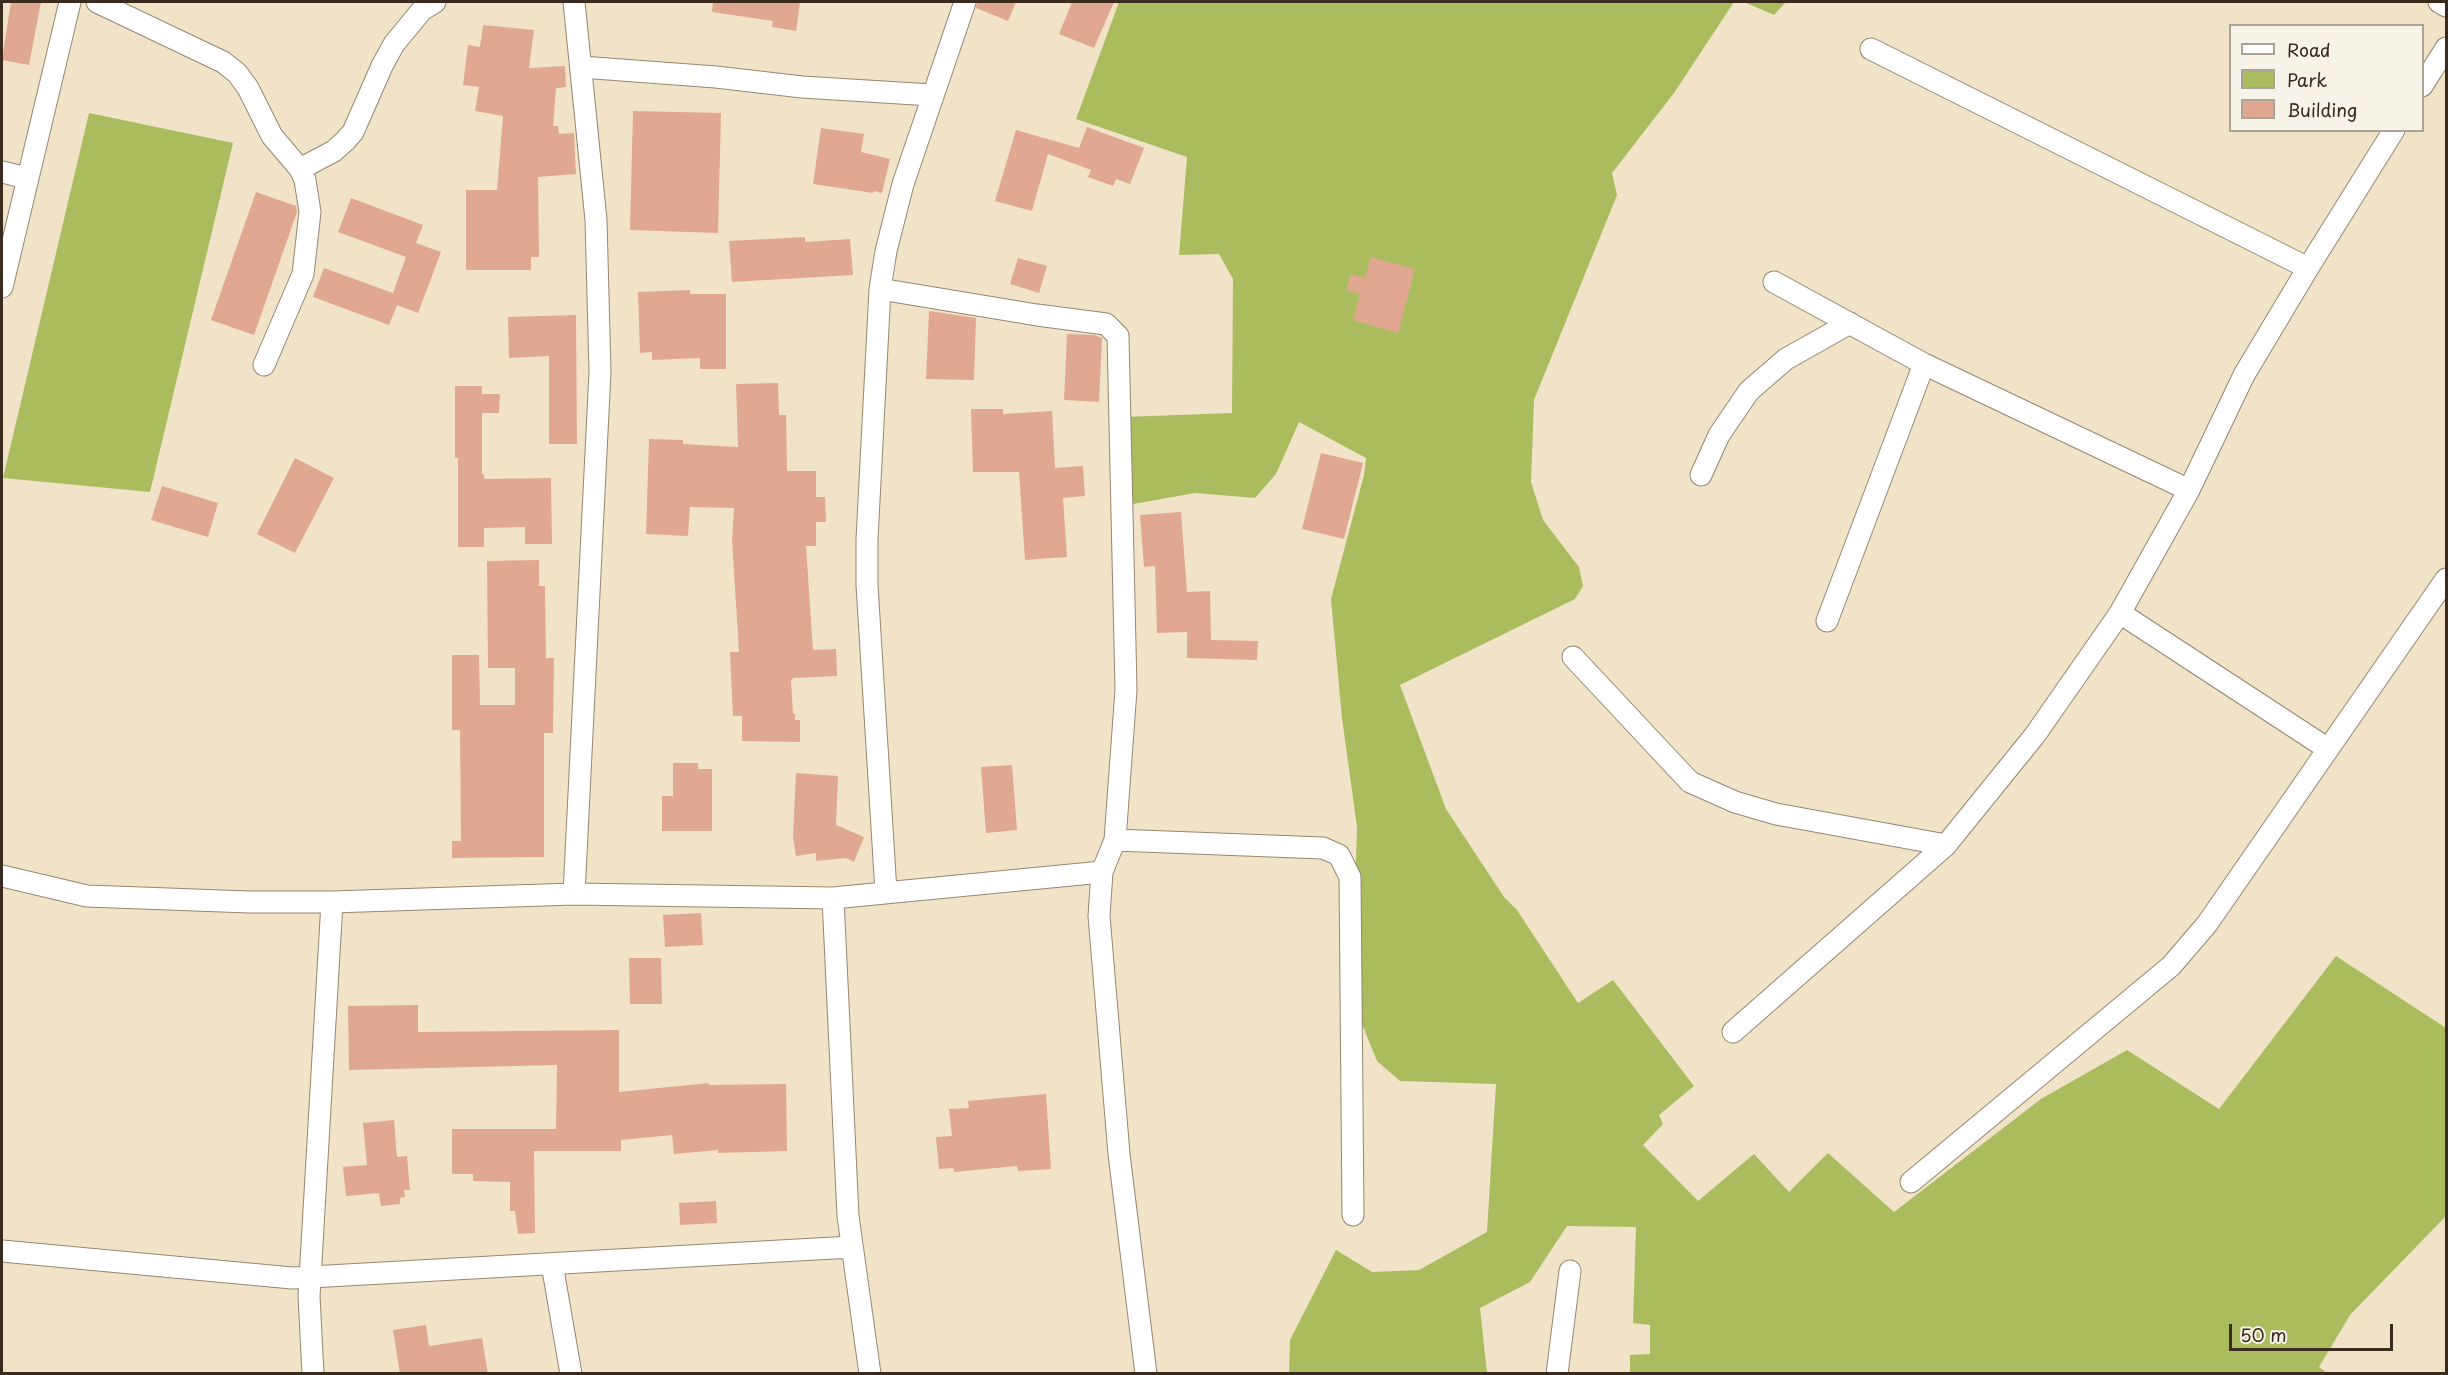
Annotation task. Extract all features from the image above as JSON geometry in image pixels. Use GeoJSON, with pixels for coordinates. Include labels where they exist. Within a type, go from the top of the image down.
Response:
{"type":"FeatureCollection","features":[{"type":"Feature","properties":{"kind":"street"},"geometry":{"type":"LineString","coordinates":[[2,287],[70,2]]}},
{"type":"Feature","properties":{"kind":"street"},"geometry":{"type":"LineString","coordinates":[[98,2],[223,62],[237,73],[248,88],[272,136],[300,169],[309,200],[307,251],[303,273],[264,365]]}},
{"type":"Feature","properties":{"kind":"street"},"geometry":{"type":"LineString","coordinates":[[300,169],[334,151],[353,132],[394,44],[422,10],[435,2]]}},
{"type":"Feature","properties":{"kind":"street"},"geometry":{"type":"LineString","coordinates":[[574,2],[596,220],[600,372],[574,894]]}},
{"type":"Feature","properties":{"kind":"street"},"geometry":{"type":"LineString","coordinates":[[886,892],[867,585],[867,539],[880,289],[886,251],[903,184],[965,2]]}},
{"type":"Feature","properties":{"kind":"street"},"geometry":{"type":"LineString","coordinates":[[2439,2],[2446,6]]}},
{"type":"Feature","properties":{"kind":"street"},"geometry":{"type":"LineString","coordinates":[[2424,83],[2446,48]]}},
{"type":"Feature","properties":{"kind":"street"},"geometry":{"type":"LineString","coordinates":[[1871,49],[2307,268]]}},
{"type":"Feature","properties":{"kind":"street"},"geometry":{"type":"LineString","coordinates":[[580,67],[716,76],[802,87],[932,95]]}},
{"type":"Feature","properties":{"kind":"street"},"geometry":{"type":"LineString","coordinates":[[1733,1032],[1946,845],[2035,735],[2120,613],[2189,490],[2244,375],[2307,268],[2393,132]]}},
{"type":"Feature","properties":{"kind":"street"},"geometry":{"type":"LineString","coordinates":[[2,172],[27,178]]}},
{"type":"Feature","properties":{"kind":"street"},"geometry":{"type":"LineString","coordinates":[[1774,282],[1924,364],[2189,490]]}},
{"type":"Feature","properties":{"kind":"street"},"geometry":{"type":"LineString","coordinates":[[880,289],[1106,324],[1118,336],[1126,690],[1115,840],[1102,872],[1099,915],[1117,1130],[1146,1374]]}},
{"type":"Feature","properties":{"kind":"street"},"geometry":{"type":"LineString","coordinates":[[1701,475],[1719,435],[1749,391],[1786,360],[1850,323]]}},
{"type":"Feature","properties":{"kind":"street"},"geometry":{"type":"LineString","coordinates":[[1827,621],[1924,364]]}},
{"type":"Feature","properties":{"kind":"street"},"geometry":{"type":"LineString","coordinates":[[1911,1182],[2171,966],[2207,924],[2446,579]]}},
{"type":"Feature","properties":{"kind":"street"},"geometry":{"type":"LineString","coordinates":[[2120,613],[2328,749]]}},
{"type":"Feature","properties":{"kind":"street"},"geometry":{"type":"LineString","coordinates":[[1574,657],[1690,782],[1734,801],[1776,814],[1946,845]]}},
{"type":"Feature","properties":{"kind":"street"},"geometry":{"type":"LineString","coordinates":[[1115,840],[1323,848],[1339,855],[1350,877],[1353,1215]]}},
{"type":"Feature","properties":{"kind":"street"},"geometry":{"type":"LineString","coordinates":[[2,876],[87,896],[249,902],[332,902],[574,894],[833,898],[1102,872]]}},
{"type":"Feature","properties":{"kind":"street"},"geometry":{"type":"LineString","coordinates":[[833,898],[848,1215],[870,1374]]}},
{"type":"Feature","properties":{"kind":"street"},"geometry":{"type":"LineString","coordinates":[[313,1374],[309,1296],[332,902]]}},
{"type":"Feature","properties":{"kind":"street"},"geometry":{"type":"LineString","coordinates":[[2,1251],[292,1278],[852,1247]]}},
{"type":"Feature","properties":{"kind":"street"},"geometry":{"type":"LineString","coordinates":[[552,1264],[570,1374]]}},
{"type":"Feature","properties":{"kind":"street"},"geometry":{"type":"LineString","coordinates":[[1557,1374],[1570,1271]]}},
{"type":"Feature","properties":{"kind":"green space"},"geometry":{"type":"Polygon","coordinates":[[[1119,2],[1734,2],[1674,93],[1612,173],[1617,195],[1534,400],[1531,482],[1543,520],[1579,567],[1583,586],[1575,599],[1400,685],[1446,809],[1504,897],[1517,910],[1578,1003],[1613,980],[1694,1086],[1659,1115],[1663,1124],[1643,1145],[1698,1201],[1754,1154],[1789,1192],[1828,1153],[1894,1212],[2041,1099],[2127,1050],[2219,1109],[2336,956],[2446,1028],[2446,1216],[2350,1315],[2319,1367],[2327,1373],[1630,1373],[1630,1355],[1650,1354],[1650,1325],[1633,1323],[1636,1227],[1567,1226],[1530,1282],[1480,1308],[1487,1373],[1289,1373],[1290,1340],[1336,1250],[1372,1272],[1419,1270],[1487,1232],[1496,1084],[1400,1081],[1377,1061],[1362,1024],[1356,860],[1357,827],[1342,718],[1331,599],[1364,475],[1366,458],[1299,422],[1276,474],[1255,498],[1195,493],[1133,504],[1124,417],[1232,413],[1233,279],[1219,254],[1179,255],[1187,157],[1076,119],[1119,2]]]}},
{"type":"Feature","properties":{"kind":"green space"},"geometry":{"type":"Polygon","coordinates":[[[1744,2],[1786,2],[1774,15],[1744,2]]]}},
{"type":"Feature","properties":{"kind":"green space"},"geometry":{"type":"Polygon","coordinates":[[[89,113],[233,143],[150,492],[3,478],[89,113]]]}},
{"type":"Feature","properties":{"kind":"building"},"geometry":{"type":"Polygon","coordinates":[[[11,2],[41,2],[29,65],[2,60],[11,2]]]}},
{"type":"Feature","properties":{"kind":"building"},"geometry":{"type":"Polygon","coordinates":[[[713,2],[800,2],[796,31],[772,27],[773,21],[712,12],[713,2]]]}},
{"type":"Feature","properties":{"kind":"building"},"geometry":{"type":"Polygon","coordinates":[[[977,2],[1016,2],[1008,21],[976,8],[977,2]]]}},
{"type":"Feature","properties":{"kind":"building"},"geometry":{"type":"Polygon","coordinates":[[[1072,2],[1114,2],[1094,48],[1059,34],[1072,2]]]}},
{"type":"Feature","properties":{"kind":"building"},"geometry":{"type":"Polygon","coordinates":[[[483,25],[534,30],[529,68],[565,66],[566,87],[556,88],[553,126],[558,126],[559,134],[574,133],[576,174],[538,177],[539,257],[531,257],[531,270],[466,270],[466,190],[497,190],[503,116],[475,111],[479,87],[463,85],[468,45],[480,47],[483,25]]]}},
{"type":"Feature","properties":{"kind":"building"},"geometry":{"type":"Polygon","coordinates":[[[633,111],[721,113],[718,233],[630,230],[633,111]]]}},
{"type":"Feature","properties":{"kind":"building"},"geometry":{"type":"Polygon","coordinates":[[[1087,127],[1144,148],[1130,184],[1116,179],[1113,186],[1088,177],[1091,170],[1048,154],[1032,211],[995,201],[1016,130],[1079,148],[1087,127]]]}},
{"type":"Feature","properties":{"kind":"building"},"geometry":{"type":"Polygon","coordinates":[[[821,128],[864,134],[861,152],[890,159],[882,193],[813,184],[821,128]]]}},
{"type":"Feature","properties":{"kind":"building"},"geometry":{"type":"Polygon","coordinates":[[[256,192],[296,206],[297,212],[254,335],[211,320],[256,192]]]}},
{"type":"Feature","properties":{"kind":"building"},"geometry":{"type":"Polygon","coordinates":[[[351,198],[423,225],[416,243],[441,252],[418,313],[397,305],[389,325],[313,297],[324,268],[393,293],[406,257],[338,232],[351,198]]]}},
{"type":"Feature","properties":{"kind":"building"},"geometry":{"type":"Polygon","coordinates":[[[805,237],[805,242],[850,239],[853,275],[732,282],[729,241],[805,237]]]}},
{"type":"Feature","properties":{"kind":"building"},"geometry":{"type":"Polygon","coordinates":[[[1371,257],[1415,269],[1398,333],[1353,320],[1360,294],[1346,290],[1351,274],[1365,278],[1371,257]]]}},
{"type":"Feature","properties":{"kind":"building"},"geometry":{"type":"Polygon","coordinates":[[[1018,258],[1047,266],[1039,293],[1010,284],[1018,258]]]}},
{"type":"Feature","properties":{"kind":"building"},"geometry":{"type":"Polygon","coordinates":[[[690,290],[690,294],[726,294],[726,369],[700,369],[700,358],[652,360],[652,352],[640,353],[638,292],[690,290]]]}},
{"type":"Feature","properties":{"kind":"building"},"geometry":{"type":"Polygon","coordinates":[[[929,311],[976,318],[974,380],[926,379],[929,311]]]}},
{"type":"Feature","properties":{"kind":"building"},"geometry":{"type":"Polygon","coordinates":[[[576,315],[577,444],[549,444],[549,356],[509,358],[508,317],[576,315]]]}},
{"type":"Feature","properties":{"kind":"building"},"geometry":{"type":"Polygon","coordinates":[[[1067,334],[1094,335],[1102,338],[1099,402],[1064,400],[1067,334]]]}},
{"type":"Feature","properties":{"kind":"building"},"geometry":{"type":"Polygon","coordinates":[[[778,383],[779,415],[786,415],[787,471],[816,471],[816,497],[825,497],[826,522],[816,522],[816,546],[806,546],[813,650],[836,649],[837,676],[791,680],[793,714],[795,714],[795,720],[800,720],[800,742],[742,741],[742,716],[733,716],[730,652],[739,652],[732,540],[734,508],[690,507],[688,536],[646,534],[649,439],[683,440],[683,444],[738,447],[736,384],[778,383]]]}},
{"type":"Feature","properties":{"kind":"building"},"geometry":{"type":"Polygon","coordinates":[[[455,386],[482,386],[482,394],[500,394],[499,413],[482,413],[482,474],[484,474],[484,479],[551,478],[552,544],[525,544],[525,527],[484,528],[484,547],[458,547],[455,386]]]}},
{"type":"Feature","properties":{"kind":"building"},"geometry":{"type":"Polygon","coordinates":[[[971,409],[1003,409],[1003,414],[1052,411],[1055,468],[1083,466],[1085,496],[1063,498],[1067,557],[1025,560],[1019,472],[973,472],[971,409]]]}},
{"type":"Feature","properties":{"kind":"building"},"geometry":{"type":"Polygon","coordinates":[[[1321,453],[1363,463],[1344,539],[1302,529],[1321,453]]]}},
{"type":"Feature","properties":{"kind":"building"},"geometry":{"type":"Polygon","coordinates":[[[295,458],[334,478],[295,553],[257,534],[295,458]]]}},
{"type":"Feature","properties":{"kind":"building"},"geometry":{"type":"Polygon","coordinates":[[[162,486],[218,503],[208,537],[151,520],[162,486]]]}},
{"type":"Feature","properties":{"kind":"building"},"geometry":{"type":"Polygon","coordinates":[[[1181,512],[1187,592],[1210,591],[1211,640],[1258,641],[1257,660],[1187,658],[1187,632],[1157,633],[1155,566],[1144,567],[1140,515],[1181,512]]]}},
{"type":"Feature","properties":{"kind":"building"},"geometry":{"type":"Polygon","coordinates":[[[539,560],[539,586],[545,586],[546,658],[554,658],[553,733],[544,733],[544,857],[452,858],[452,841],[461,841],[460,730],[452,730],[452,655],[479,655],[480,705],[515,705],[515,668],[488,668],[487,561],[539,560]]]}},
{"type":"Feature","properties":{"kind":"building"},"geometry":{"type":"Polygon","coordinates":[[[673,763],[698,763],[698,769],[712,769],[712,831],[662,831],[662,796],[673,796],[673,763]]]}},
{"type":"Feature","properties":{"kind":"building"},"geometry":{"type":"Polygon","coordinates":[[[1012,765],[1017,830],[986,833],[981,767],[1012,765]]]}},
{"type":"Feature","properties":{"kind":"building"},"geometry":{"type":"Polygon","coordinates":[[[796,773],[838,776],[836,825],[864,837],[854,862],[846,858],[816,861],[816,853],[796,856],[793,836],[796,773]]]}},
{"type":"Feature","properties":{"kind":"building"},"geometry":{"type":"Polygon","coordinates":[[[701,913],[703,945],[665,947],[663,915],[701,913]]]}},
{"type":"Feature","properties":{"kind":"building"},"geometry":{"type":"Polygon","coordinates":[[[629,958],[661,958],[662,1004],[630,1004],[629,958]]]}},
{"type":"Feature","properties":{"kind":"building"},"geometry":{"type":"Polygon","coordinates":[[[418,1005],[418,1032],[619,1030],[619,1092],[709,1083],[709,1085],[786,1084],[787,1151],[718,1153],[718,1150],[674,1154],[672,1135],[621,1140],[621,1151],[534,1151],[535,1233],[518,1234],[515,1211],[510,1211],[510,1182],[473,1181],[473,1174],[452,1174],[452,1129],[556,1129],[557,1065],[349,1070],[348,1006],[418,1005]]]}},
{"type":"Feature","properties":{"kind":"building"},"geometry":{"type":"Polygon","coordinates":[[[1046,1094],[1051,1169],[1018,1171],[1017,1166],[954,1172],[953,1168],[939,1169],[936,1137],[952,1136],[949,1109],[969,1108],[968,1101],[1046,1094]]]}},
{"type":"Feature","properties":{"kind":"building"},"geometry":{"type":"Polygon","coordinates":[[[394,1120],[397,1157],[407,1156],[410,1190],[404,1190],[405,1197],[400,1198],[400,1204],[381,1206],[379,1193],[346,1196],[343,1167],[367,1165],[363,1123],[394,1120]]]}},
{"type":"Feature","properties":{"kind":"building"},"geometry":{"type":"Polygon","coordinates":[[[716,1201],[717,1223],[680,1225],[679,1203],[716,1201]]]}},
{"type":"Feature","properties":{"kind":"building"},"geometry":{"type":"Polygon","coordinates":[[[426,1325],[429,1346],[482,1338],[488,1374],[400,1374],[393,1330],[426,1325]]]}}]}
